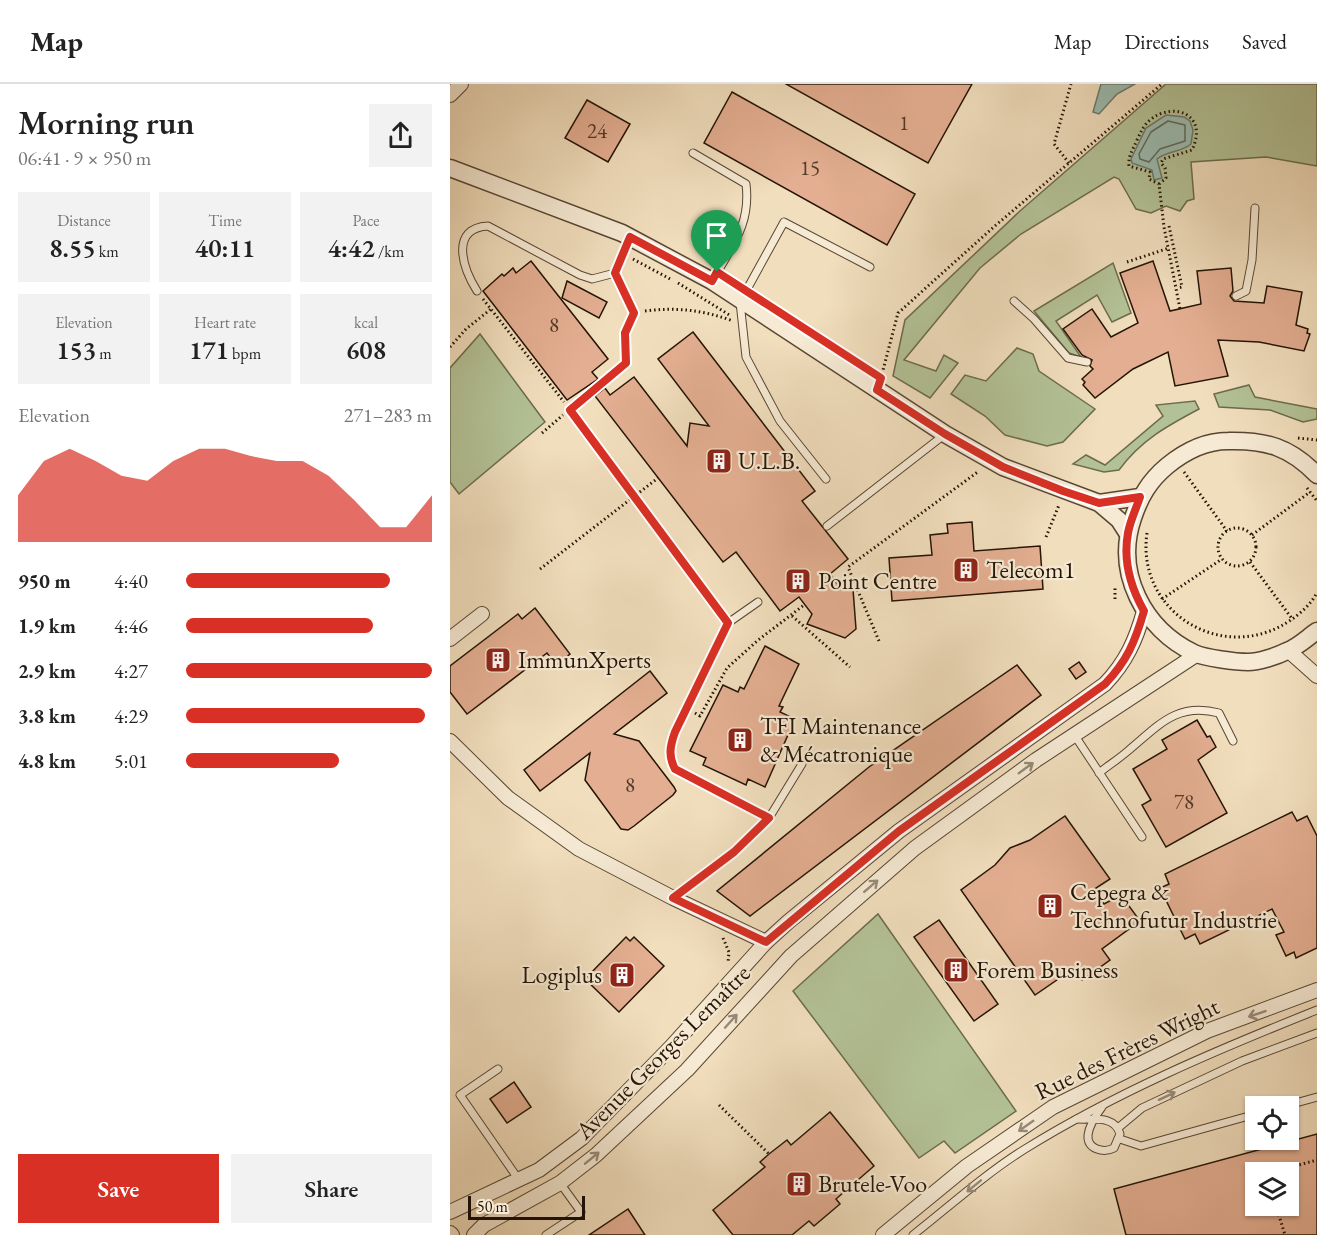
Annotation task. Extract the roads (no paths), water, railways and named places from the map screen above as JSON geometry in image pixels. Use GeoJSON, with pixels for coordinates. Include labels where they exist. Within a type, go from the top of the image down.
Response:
{"type":"FeatureCollection","features":[{"type":"Feature","properties":{"kind":"street"},"geometry":{"type":"LineString","coordinates":[[450,95],[461,84]]}},
{"type":"Feature","properties":{"kind":"street"},"geometry":{"type":"LineString","coordinates":[[450,168],[712,281],[740,302],[945,434],[1003,467],[1099,503],[1119,520],[1128,534]]}},
{"type":"Feature","properties":{"kind":"street"},"geometry":{"type":"LineString","coordinates":[[1317,452],[1300,456],[1257,440],[1214,441],[1180,455],[1155,476],[1140,497],[1128,534],[1128,570],[1144,611],[1166,636],[1196,655],[1250,662],[1289,651],[1317,631]]}},
{"type":"Feature","properties":{"kind":"street"},"geometry":{"type":"LineString","coordinates":[[1300,456],[1311,480]]}},
{"type":"Feature","properties":{"kind":"street"},"geometry":{"type":"LineString","coordinates":[[1099,503],[1140,497]]}},
{"type":"Feature","properties":{"kind":"street","name":"Avenue Georges Lemaître"},"geometry":{"type":"LineString","coordinates":[[450,1212],[539,1170],[582,1138],[671,1047],[766,942],[899,831],[1105,684],[1122,667],[1135,641],[1144,611]]}},
{"type":"Feature","properties":{"kind":"street"},"geometry":{"type":"LineString","coordinates":[[450,639],[482,614]]}},
{"type":"Feature","properties":{"kind":"street"},"geometry":{"type":"LineString","coordinates":[[1289,651],[1317,676]]}},
{"type":"Feature","properties":{"kind":"street","name":"Avenue Georges Lemaître"},"geometry":{"type":"LineString","coordinates":[[474,1235],[484,1225],[560,1183],[596,1155],[687,1070],[791,956],[879,879],[1036,760],[1196,655]]}},
{"type":"Feature","properties":{"kind":"street"},"geometry":{"type":"LineString","coordinates":[[450,741],[508,798],[579,849],[673,898],[766,942]]}},
{"type":"Feature","properties":{"kind":"street","name":"Rue des Frères Wright"},"geometry":{"type":"LineString","coordinates":[[883,1235],[967,1166],[1053,1107],[1207,1031],[1317,990]]}},
{"type":"Feature","properties":{"kind":"lane"},"geometry":{"type":"LineString","coordinates":[[693,153],[746,184],[748,205],[741,229],[712,281]]}},
{"type":"Feature","properties":{"kind":"lane"},"geometry":{"type":"LineString","coordinates":[[1236,296],[1246,291],[1252,260],[1256,208]]}},
{"type":"Feature","properties":{"kind":"lane"},"geometry":{"type":"LineString","coordinates":[[826,479],[780,421],[746,357],[740,302],[784,222],[870,267]]}},
{"type":"Feature","properties":{"kind":"lane"},"geometry":{"type":"LineString","coordinates":[[477,291],[461,264],[460,251],[462,240],[468,231],[475,227],[488,226],[580,275],[592,279],[615,273]]}},
{"type":"Feature","properties":{"kind":"lane"},"geometry":{"type":"LineString","coordinates":[[570,410],[626,363],[625,333],[634,313],[615,273],[626,245]]}},
{"type":"Feature","properties":{"kind":"lane"},"geometry":{"type":"LineString","coordinates":[[1014,301],[1034,319],[1068,358],[1087,362]]}},
{"type":"Feature","properties":{"kind":"lane"},"geometry":{"type":"LineString","coordinates":[[827,526],[945,434]]}},
{"type":"Feature","properties":{"kind":"lane"},"geometry":{"type":"LineString","coordinates":[[758,602],[728,623],[670,744],[670,760],[675,769],[769,818]]}},
{"type":"Feature","properties":{"kind":"lane"},"geometry":{"type":"LineString","coordinates":[[716,606],[728,623]]}},
{"type":"Feature","properties":{"kind":"lane"},"geometry":{"type":"LineString","coordinates":[[1100,773],[1155,726],[1181,711],[1201,708],[1219,713],[1233,741]]}},
{"type":"Feature","properties":{"kind":"lane"},"geometry":{"type":"LineString","coordinates":[[1075,736],[1142,837]]}},
{"type":"Feature","properties":{"kind":"lane"},"geometry":{"type":"LineString","coordinates":[[673,898],[734,852],[769,818],[802,764]]}},
{"type":"Feature","properties":{"kind":"lane"},"geometry":{"type":"LineString","coordinates":[[913,1235],[992,1172],[1075,1119],[1173,1070],[1317,1010]]}},
{"type":"Feature","properties":{"kind":"lane"},"geometry":{"type":"LineString","coordinates":[[1118,1128],[1143,1108],[1242,1061],[1317,1033]]}},
{"type":"Feature","properties":{"kind":"lane"},"geometry":{"type":"LineString","coordinates":[[498,1069],[460,1095],[519,1180]]}},
{"type":"Feature","properties":{"kind":"lane"},"geometry":{"type":"LineString","coordinates":[[1299,1102],[1317,1096]]}},
{"type":"Feature","properties":{"kind":"lane"},"geometry":{"type":"LineString","coordinates":[[1075,1119],[1094,1120],[1111,1121],[1118,1128],[1120,1139],[1114,1148],[1104,1151],[1094,1148],[1088,1134],[1094,1120],[1102,1106]]}},
{"type":"Feature","properties":{"kind":"lane"},"geometry":{"type":"LineString","coordinates":[[1120,1139],[1141,1146],[1245,1117]]}},
{"type":"Feature","properties":{"kind":"lane"},"geometry":{"type":"LineString","coordinates":[[546,1235],[581,1212],[560,1183]]}},
{"type":"Feature","properties":{"kind":"water"},"geometry":{"type":"Polygon","coordinates":[[[1101,84],[1135,84],[1117,94],[1099,114],[1093,112],[1101,84]]]}},
{"type":"Feature","properties":{"kind":"water"},"geometry":{"type":"Polygon","coordinates":[[[1166,115],[1184,117],[1190,121],[1193,130],[1191,144],[1157,159],[1162,178],[1154,180],[1152,170],[1132,163],[1131,159],[1146,128],[1166,115]]]}},
{"type":"Feature","properties":{"kind":"place","name":"U.L.B."},"geometry":{"type":"Point","coordinates":[719,461]}},
{"type":"Feature","properties":{"kind":"place","name":"Telecom1"},"geometry":{"type":"Point","coordinates":[966,570]}},
{"type":"Feature","properties":{"kind":"place","name":"Point Centre"},"geometry":{"type":"Point","coordinates":[798,581]}},
{"type":"Feature","properties":{"kind":"place","name":"ImmunXperts"},"geometry":{"type":"Point","coordinates":[498,660]}},
{"type":"Feature","properties":{"kind":"place","name":"TFI Maintenance & Mécatronique"},"geometry":{"type":"Point","coordinates":[740,740]}},
{"type":"Feature","properties":{"kind":"place","name":"Cepegra & Technofutur Industrie"},"geometry":{"type":"Point","coordinates":[1050,906]}},
{"type":"Feature","properties":{"kind":"place","name":"Forem Business"},"geometry":{"type":"Point","coordinates":[956,970]}},
{"type":"Feature","properties":{"kind":"place","name":"Logiplus"},"geometry":{"type":"Point","coordinates":[622,975]}},
{"type":"Feature","properties":{"kind":"place","name":"Brutele-Voo"},"geometry":{"type":"Point","coordinates":[799,1184]}}]}
